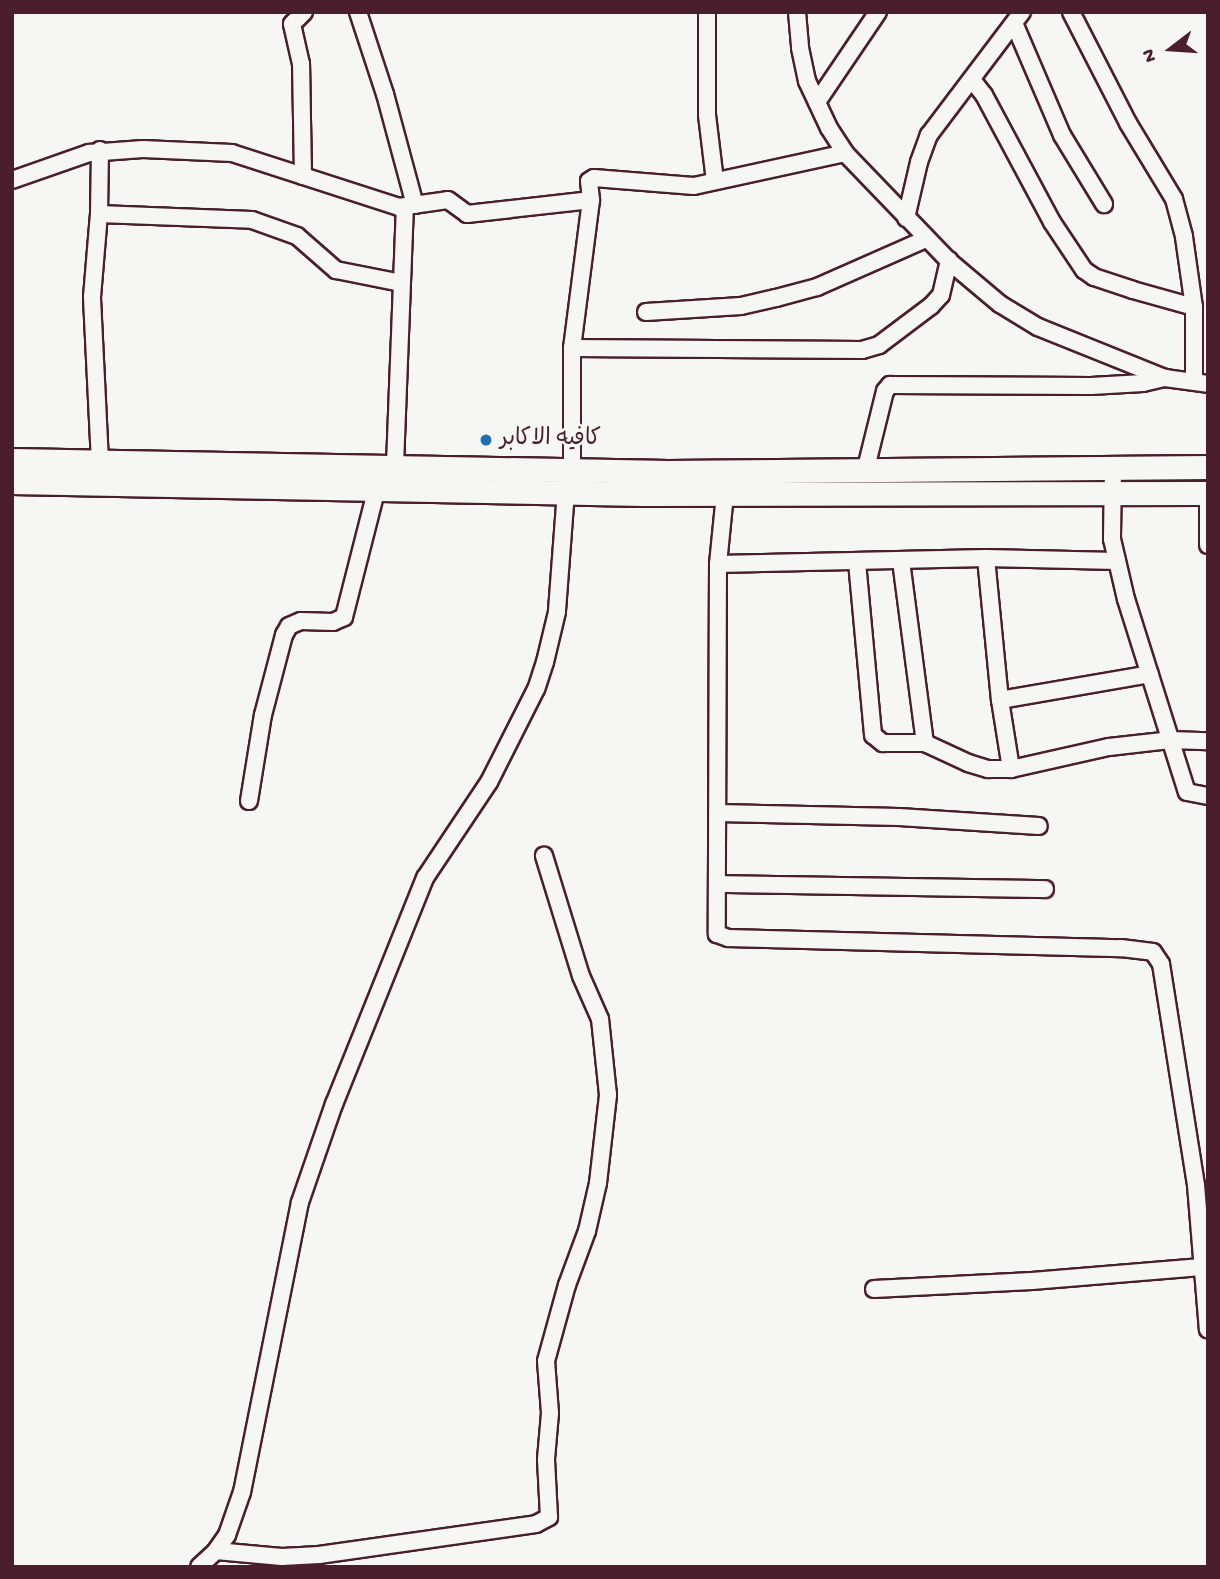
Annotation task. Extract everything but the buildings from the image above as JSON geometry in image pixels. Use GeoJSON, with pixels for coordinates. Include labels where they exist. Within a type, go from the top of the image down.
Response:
{"type":"FeatureCollection","features":[{"type":"Feature","properties":{"kind":"main road"},"geometry":{"type":"LineString","coordinates":[[12,460],[395,465],[725,494],[1208,493]]}},
{"type":"Feature","properties":{"kind":"main road"},"geometry":{"type":"LineString","coordinates":[[12,482],[376,491],[569,480],[1113,466],[1208,467]]}},
{"type":"Feature","properties":{"kind":"street"},"geometry":{"type":"LineString","coordinates":[[303,176],[301,64],[292,24],[293,20],[304,12]]}},
{"type":"Feature","properties":{"kind":"street"},"geometry":{"type":"LineString","coordinates":[[358,12],[389,105],[410,206],[401,283],[395,465]]}},
{"type":"Feature","properties":{"kind":"street"},"geometry":{"type":"LineString","coordinates":[[707,12],[707,115],[715,181]]}},
{"type":"Feature","properties":{"kind":"street"},"geometry":{"type":"LineString","coordinates":[[797,12],[807,81],[845,153],[926,239],[1017,316],[1165,378],[1201,382],[1184,237],[1174,199],[1128,123],[1071,12]]}},
{"type":"Feature","properties":{"kind":"street"},"geometry":{"type":"LineString","coordinates":[[817,102],[878,12]]}},
{"type":"Feature","properties":{"kind":"street"},"geometry":{"type":"LineString","coordinates":[[906,218],[919,162],[929,135],[947,109],[973,81],[1018,18]]}},
{"type":"Feature","properties":{"kind":"street"},"geometry":{"type":"LineString","coordinates":[[1018,18],[1062,135],[1104,204]]}},
{"type":"Feature","properties":{"kind":"street"},"geometry":{"type":"LineString","coordinates":[[973,81],[984,95],[1052,222],[1084,270],[1120,285],[1194,307]]}},
{"type":"Feature","properties":{"kind":"street"},"geometry":{"type":"LineString","coordinates":[[12,180],[100,150],[132,148],[232,153],[392,206],[448,200],[467,214],[591,200]]}},
{"type":"Feature","properties":{"kind":"street"},"geometry":{"type":"LineString","coordinates":[[100,150],[99,214],[92,297],[100,462]]}},
{"type":"Feature","properties":{"kind":"street"},"geometry":{"type":"LineString","coordinates":[[199,1567],[216,1551],[226,1535],[242,1492],[300,1202],[321,1137],[425,878],[489,782],[536,689],[545,662],[557,612],[569,480],[572,348],[591,200],[589,181],[594,178],[673,186],[715,181],[845,153]]}},
{"type":"Feature","properties":{"kind":"street"},"geometry":{"type":"LineString","coordinates":[[99,214],[252,220],[297,236],[336,270],[401,283]]}},
{"type":"Feature","properties":{"kind":"street"},"geometry":{"type":"LineString","coordinates":[[646,312],[729,307],[776,298],[817,287],[926,239]]}},
{"type":"Feature","properties":{"kind":"street"},"geometry":{"type":"LineString","coordinates":[[572,348],[835,351],[872,347],[931,306],[941,295],[949,260]]}},
{"type":"Feature","properties":{"kind":"street"},"geometry":{"type":"LineString","coordinates":[[865,472],[885,391],[890,384],[1091,386],[1143,383],[1165,378]]}},
{"type":"Feature","properties":{"kind":"street"},"geometry":{"type":"LineString","coordinates":[[1113,466],[1112,538],[1116,561],[1187,792],[1208,796]]}},
{"type":"Feature","properties":{"kind":"street"},"geometry":{"type":"LineString","coordinates":[[249,801],[262,715],[284,635],[289,626],[301,621],[333,622],[344,617],[376,491]]}},
{"type":"Feature","properties":{"kind":"street"},"geometry":{"type":"LineString","coordinates":[[1208,493],[1208,545]]}},
{"type":"Feature","properties":{"kind":"street"},"geometry":{"type":"LineString","coordinates":[[725,494],[718,564],[717,934],[721,937],[909,945],[1121,948],[1153,952],[1161,964],[1196,1185],[1205,1260],[1208,1330]]}},
{"type":"Feature","properties":{"kind":"street"},"geometry":{"type":"LineString","coordinates":[[718,564],[986,558],[1116,561]]}},
{"type":"Feature","properties":{"kind":"street"},"geometry":{"type":"LineString","coordinates":[[986,558],[1000,700],[1011,769]]}},
{"type":"Feature","properties":{"kind":"street"},"geometry":{"type":"LineString","coordinates":[[901,561],[925,744]]}},
{"type":"Feature","properties":{"kind":"street"},"geometry":{"type":"LineString","coordinates":[[857,562],[873,735],[883,743],[925,744],[988,769],[1011,769],[1109,747],[1170,740],[1208,741]]}},
{"type":"Feature","properties":{"kind":"street"},"geometry":{"type":"LineString","coordinates":[[1000,700],[1150,674]]}},
{"type":"Feature","properties":{"kind":"street"},"geometry":{"type":"LineString","coordinates":[[718,813],[900,817],[1039,825]]}},
{"type":"Feature","properties":{"kind":"street"},"geometry":{"type":"LineString","coordinates":[[216,1551],[282,1557],[319,1555],[536,1524],[549,1517],[547,1459],[550,1413],[546,1361],[567,1285],[587,1231],[598,1183],[608,1095],[600,1019],[581,976],[544,856]]}},
{"type":"Feature","properties":{"kind":"street"},"geometry":{"type":"LineString","coordinates":[[719,884],[1045,889]]}},
{"type":"Feature","properties":{"kind":"street"},"geometry":{"type":"LineString","coordinates":[[874,1289],[1032,1281],[1205,1260]]}},
{"type":"Feature","properties":{"kind":"place","name":"كافيه الاكابر"},"geometry":{"type":"Point","coordinates":[486,440]}}]}
